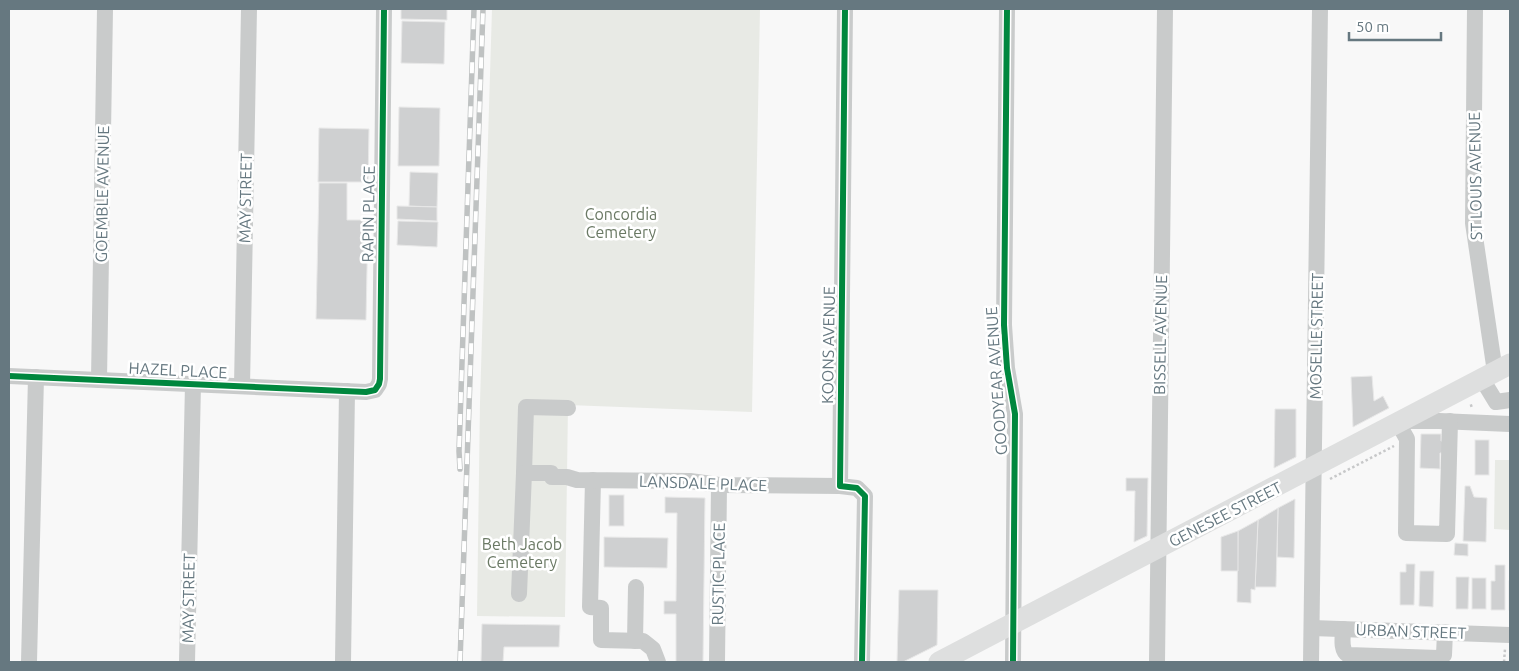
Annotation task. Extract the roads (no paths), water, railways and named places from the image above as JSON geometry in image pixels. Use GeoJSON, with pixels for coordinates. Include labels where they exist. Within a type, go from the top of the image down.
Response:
{"type":"FeatureCollection","features":[{"type":"Feature","properties":{"kind":"main road","name":"GENESEE STREET"},"geometry":{"type":"LineString","coordinates":[[939,662],[1157,548],[1321,473],[1402,428],[1496,372]]}},
{"type":"Feature","properties":{"kind":"street","name":"GOEMBLE AVENUE"},"geometry":{"type":"LineString","coordinates":[[98,380],[105,9]]}},
{"type":"Feature","properties":{"kind":"street","name":"MAY STREET"},"geometry":{"type":"LineString","coordinates":[[242,386],[249,9]]}},
{"type":"Feature","properties":{"kind":"street","name":"RAPIN PLACE"},"geometry":{"type":"LineString","coordinates":[[347,391],[372,392],[379,384],[380,379],[384,9]]}},
{"type":"Feature","properties":{"kind":"street","name":"KOONS AVENUE"},"geometry":{"type":"LineString","coordinates":[[840,486],[845,9]]}},
{"type":"Feature","properties":{"kind":"street","name":"GOODYEAR AVENUE"},"geometry":{"type":"LineString","coordinates":[[1007,9],[1004,325],[1005,354],[1015,418],[1013,662]]}},
{"type":"Feature","properties":{"kind":"street","name":"BISSELL AVENUE"},"geometry":{"type":"LineString","coordinates":[[1157,662],[1165,9]]}},
{"type":"Feature","properties":{"kind":"street","name":"MOSELLE STREET"},"geometry":{"type":"LineString","coordinates":[[1311,662],[1321,473],[1320,9]]}},
{"type":"Feature","properties":{"kind":"street","name":"ST LOUIS AVENUE"},"geometry":{"type":"LineString","coordinates":[[1475,9],[1473,223],[1496,372]]}},
{"type":"Feature","properties":{"kind":"street"},"geometry":{"type":"LineString","coordinates":[[1496,372],[1496,402],[1510,400]]}},
{"type":"Feature","properties":{"kind":"street","name":"HAZEL PLACE"},"geometry":{"type":"LineString","coordinates":[[9,376],[347,391]]}},
{"type":"Feature","properties":{"kind":"street"},"geometry":{"type":"LineString","coordinates":[[29,662],[36,377]]}},
{"type":"Feature","properties":{"kind":"street","name":"MAY STREET"},"geometry":{"type":"LineString","coordinates":[[187,662],[193,384]]}},
{"type":"Feature","properties":{"kind":"street"},"geometry":{"type":"LineString","coordinates":[[343,662],[347,391]]}},
{"type":"Feature","properties":{"kind":"street"},"geometry":{"type":"LineString","coordinates":[[519,594],[526,406],[568,408]]}},
{"type":"Feature","properties":{"kind":"street"},"geometry":{"type":"LineString","coordinates":[[1450,421],[1447,534],[1406,533],[1402,428],[1450,421],[1510,424]]}},
{"type":"Feature","properties":{"kind":"street","name":"LANSDALE PLACE"},"geometry":{"type":"LineString","coordinates":[[524,473],[551,473],[552,477],[579,479],[690,481],[719,486],[840,486]]}},
{"type":"Feature","properties":{"kind":"street"},"geometry":{"type":"LineString","coordinates":[[579,479],[590,607],[601,608],[601,640],[643,641],[653,649],[658,662]]}},
{"type":"Feature","properties":{"kind":"street","name":"RUSTIC PLACE"},"geometry":{"type":"LineString","coordinates":[[716,662],[719,486]]}},
{"type":"Feature","properties":{"kind":"street"},"geometry":{"type":"LineString","coordinates":[[840,486],[857,488],[864,496],[862,662]]}},
{"type":"Feature","properties":{"kind":"street"},"geometry":{"type":"LineString","coordinates":[[635,640],[636,587]]}},
{"type":"Feature","properties":{"kind":"street","name":"URBAN STREET"},"geometry":{"type":"LineString","coordinates":[[1312,628],[1445,632],[1507,642]]}},
{"type":"Feature","properties":{"kind":"street"},"geometry":{"type":"LineString","coordinates":[[1344,628],[1343,650],[1348,655],[1438,658],[1444,655],[1445,632]]}},
{"type":"Feature","properties":{"kind":"railway"},"geometry":{"type":"LineString","coordinates":[[460,469],[459,451],[474,9]]}},
{"type":"Feature","properties":{"kind":"railway"},"geometry":{"type":"LineString","coordinates":[[460,662],[483,9]]}},
{"type":"Feature","properties":{"kind":"park label","name":"Concordia Cemetery"},"geometry":{"type":"Point","coordinates":[621,223]}},
{"type":"Feature","properties":{"kind":"park label","name":"Beth Jacob Cemetery"},"geometry":{"type":"Point","coordinates":[522,553]}}]}
